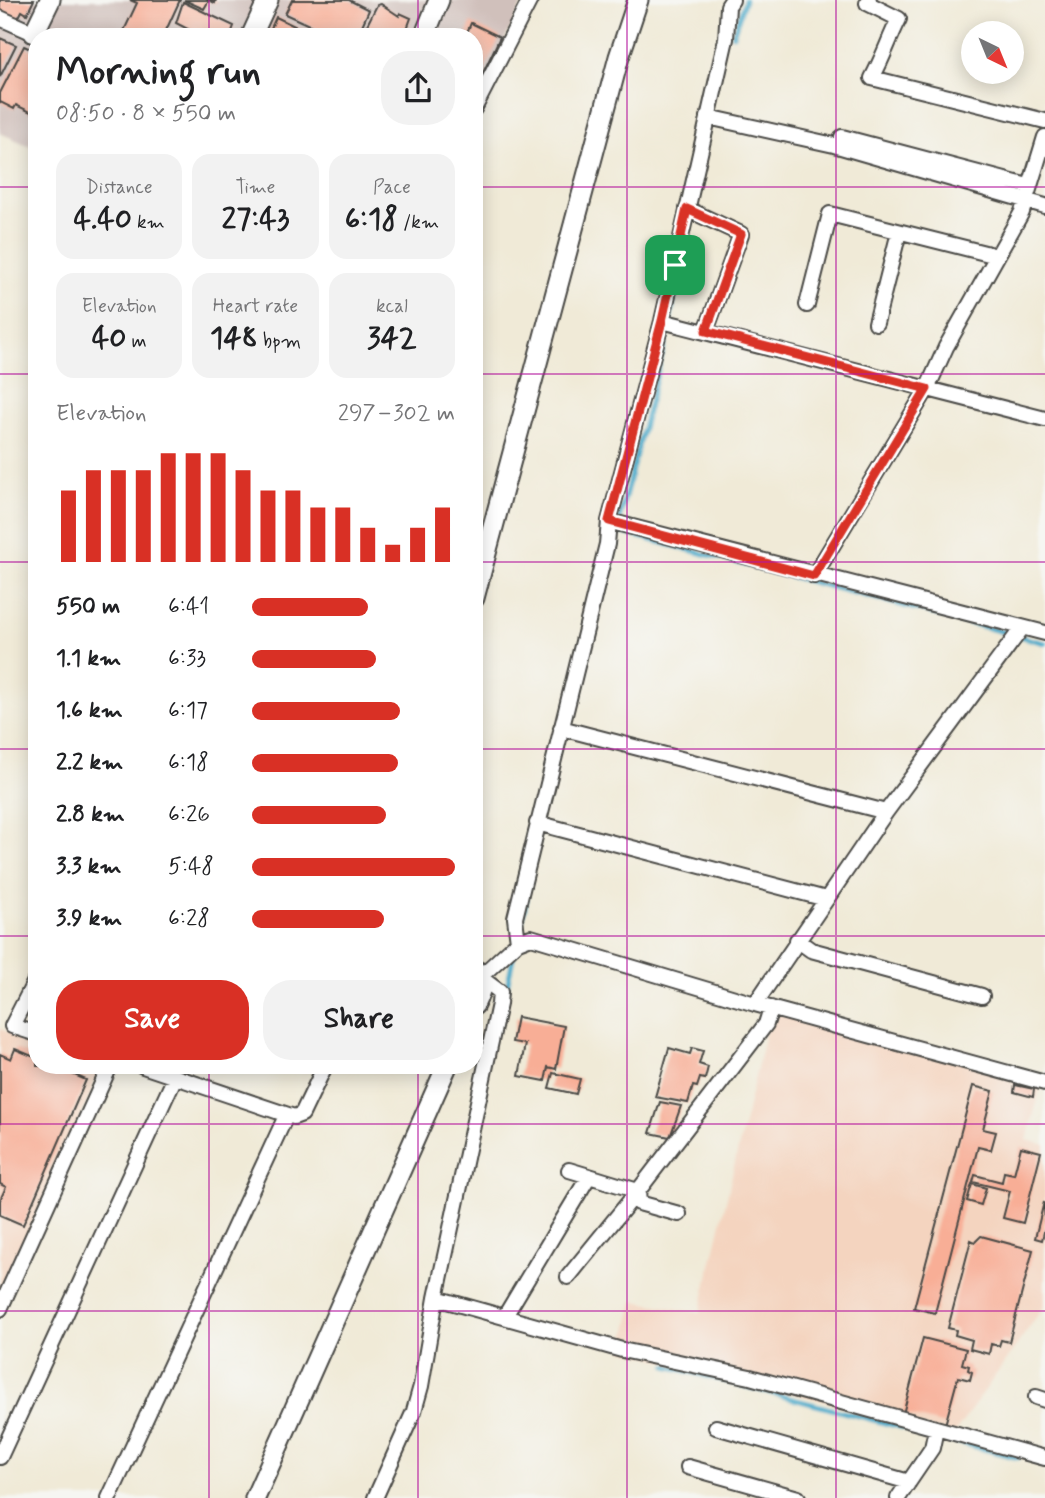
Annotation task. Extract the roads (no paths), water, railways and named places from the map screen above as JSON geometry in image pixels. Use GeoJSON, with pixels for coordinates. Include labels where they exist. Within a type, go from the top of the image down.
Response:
{"type":"FeatureCollection","features":[{"type":"Feature","properties":{"kind":"street"},"geometry":{"type":"LineString","coordinates":[[40,28],[50,0]]}},
{"type":"Feature","properties":{"kind":"street"},"geometry":{"type":"LineString","coordinates":[[255,28],[268,0]]}},
{"type":"Feature","properties":{"kind":"street"},"geometry":{"type":"LineString","coordinates":[[428,28],[439,0]]}},
{"type":"Feature","properties":{"kind":"street"},"geometry":{"type":"LineString","coordinates":[[483,91],[530,0]]}},
{"type":"Feature","properties":{"kind":"street"},"geometry":{"type":"LineString","coordinates":[[483,536],[619,57],[638,0]]}},
{"type":"Feature","properties":{"kind":"street"},"geometry":{"type":"LineString","coordinates":[[869,0],[867,3],[900,19],[890,39],[890,47],[872,78],[1045,121]]}},
{"type":"Feature","properties":{"kind":"street"},"geometry":{"type":"LineString","coordinates":[[518,942],[515,918],[607,544],[609,521],[662,321],[726,39],[725,2]]}},
{"type":"Feature","properties":{"kind":"street"},"geometry":{"type":"LineString","coordinates":[[0,18],[28,31]]}},
{"type":"Feature","properties":{"kind":"street"},"geometry":{"type":"LineString","coordinates":[[708,117],[834,145],[1045,206]]}},
{"type":"Feature","properties":{"kind":"street"},"geometry":{"type":"LineString","coordinates":[[814,576],[927,389],[946,347],[1021,212],[1045,136]]}},
{"type":"Feature","properties":{"kind":"street"},"geometry":{"type":"LineString","coordinates":[[842,137],[1028,186]]}},
{"type":"Feature","properties":{"kind":"street"},"geometry":{"type":"LineString","coordinates":[[687,209],[741,234],[706,331]]}},
{"type":"Feature","properties":{"kind":"street"},"geometry":{"type":"LineString","coordinates":[[807,305],[830,214],[997,256]]}},
{"type":"Feature","properties":{"kind":"street"},"geometry":{"type":"LineString","coordinates":[[876,323],[899,232]]}},
{"type":"Feature","properties":{"kind":"street"},"geometry":{"type":"LineString","coordinates":[[662,321],[1045,419]]}},
{"type":"Feature","properties":{"kind":"street"},"geometry":{"type":"LineString","coordinates":[[609,521],[1045,634]]}},
{"type":"Feature","properties":{"kind":"street"},"geometry":{"type":"LineString","coordinates":[[755,1004],[886,812],[1022,628]]}},
{"type":"Feature","properties":{"kind":"street"},"geometry":{"type":"LineString","coordinates":[[561,728],[886,812]]}},
{"type":"Feature","properties":{"kind":"street"},"geometry":{"type":"LineString","coordinates":[[537,823],[826,899]]}},
{"type":"Feature","properties":{"kind":"street"},"geometry":{"type":"LineString","coordinates":[[483,968],[518,942],[531,937],[755,1004],[1045,1083]]}},
{"type":"Feature","properties":{"kind":"street"},"geometry":{"type":"LineString","coordinates":[[797,940],[811,950],[982,996]]}},
{"type":"Feature","properties":{"kind":"street"},"geometry":{"type":"LineString","coordinates":[[375,1498],[414,1411],[499,1003],[500,992],[483,978]]}},
{"type":"Feature","properties":{"kind":"street"},"geometry":{"type":"LineString","coordinates":[[28,995],[12,1026],[28,1031]]}},
{"type":"Feature","properties":{"kind":"street"},"geometry":{"type":"LineString","coordinates":[[568,1277],[693,1123],[766,1024],[771,1008]]}},
{"type":"Feature","properties":{"kind":"street"},"geometry":{"type":"LineString","coordinates":[[0,1309],[106,1074]]}},
{"type":"Feature","properties":{"kind":"street"},"geometry":{"type":"LineString","coordinates":[[166,1074],[286,1116],[302,1114],[321,1074]]}},
{"type":"Feature","properties":{"kind":"street"},"geometry":{"type":"LineString","coordinates":[[255,1498],[443,1074]]}},
{"type":"Feature","properties":{"kind":"street"},"geometry":{"type":"LineString","coordinates":[[0,1457],[175,1077]]}},
{"type":"Feature","properties":{"kind":"street"},"geometry":{"type":"LineString","coordinates":[[110,1498],[286,1116]]}},
{"type":"Feature","properties":{"kind":"street"},"geometry":{"type":"LineString","coordinates":[[569,1170],[638,1191]]}},
{"type":"Feature","properties":{"kind":"street"},"geometry":{"type":"LineString","coordinates":[[505,1316],[589,1176]]}},
{"type":"Feature","properties":{"kind":"street"},"geometry":{"type":"LineString","coordinates":[[638,1191],[639,1203],[679,1214]]}},
{"type":"Feature","properties":{"kind":"street"},"geometry":{"type":"LineString","coordinates":[[436,1298],[622,1350],[750,1377],[1045,1458]]}},
{"type":"Feature","properties":{"kind":"street"},"geometry":{"type":"LineString","coordinates":[[716,1427],[909,1482]]}},
{"type":"Feature","properties":{"kind":"street"},"geometry":{"type":"LineString","coordinates":[[898,1498],[932,1448],[936,1429]]}},
{"type":"Feature","properties":{"kind":"street"},"geometry":{"type":"LineString","coordinates":[[688,1467],[795,1498]]}},
{"type":"Feature","properties":{"kind":"waterway"},"geometry":{"type":"LineString","coordinates":[[733,35],[745,0]]}},
{"type":"Feature","properties":{"kind":"waterway"},"geometry":{"type":"LineString","coordinates":[[614,539],[664,348],[687,242]]}},
{"type":"Feature","properties":{"kind":"waterway"},"geometry":{"type":"LineString","coordinates":[[616,531],[1045,643]]}},
{"type":"Feature","properties":{"kind":"waterway"},"geometry":{"type":"LineString","coordinates":[[521,924],[527,898]]}},
{"type":"Feature","properties":{"kind":"waterway"},"geometry":{"type":"LineString","coordinates":[[506,992],[514,953]]}},
{"type":"Feature","properties":{"kind":"waterway"},"geometry":{"type":"LineString","coordinates":[[439,1307],[493,1321]]}},
{"type":"Feature","properties":{"kind":"waterway"},"geometry":{"type":"LineString","coordinates":[[667,1366],[1018,1458]]}}]}
